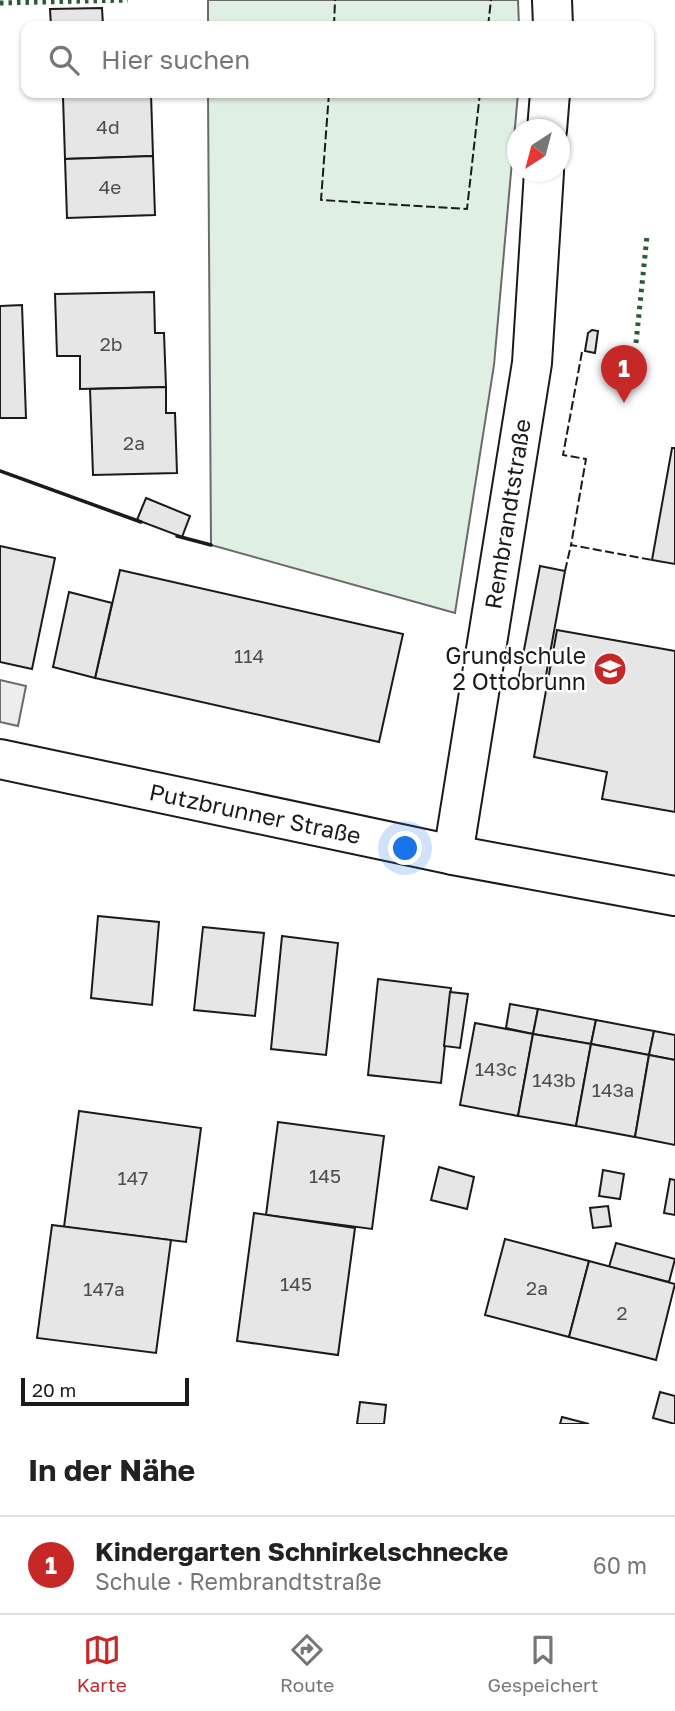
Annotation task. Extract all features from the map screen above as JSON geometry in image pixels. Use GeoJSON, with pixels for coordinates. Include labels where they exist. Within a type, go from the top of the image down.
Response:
{"type":"FeatureCollection","features":[{"type":"Feature","properties":{"kind":"street"},"geometry":{"type":"LineString","coordinates":[[552,0],[553,21]]}},
{"type":"Feature","properties":{"kind":"street"},"geometry":{"type":"LineString","coordinates":[[548,119],[550,98]]}},
{"type":"Feature","properties":{"kind":"street","name":"Rembrandtstraße"},"geometry":{"type":"LineString","coordinates":[[453,855],[532,363],[543,182]]}},
{"type":"Feature","properties":{"kind":"street","name":"Putzbrunner Straße"},"geometry":{"type":"LineString","coordinates":[[0,759],[453,855],[675,896]]}},
{"type":"Feature","properties":{"kind":"green space"},"geometry":{"type":"Polygon","coordinates":[[[208,0],[518,0],[519,21],[208,21],[208,0]]]}},
{"type":"Feature","properties":{"kind":"green space"},"geometry":{"type":"Polygon","coordinates":[[[208,98],[518,98],[516,119],[507,119],[507,182],[510,182],[494,365],[455,613],[211,545],[208,98]]]}},
{"type":"Feature","properties":{"kind":"shaded area"},"geometry":{"type":"Polygon","coordinates":[[[0,680],[26,686],[18,726],[0,722],[0,680]]]}},
{"type":"Feature","properties":{"kind":"building"},"geometry":{"type":"Polygon","coordinates":[[[102,8],[103,21],[51,21],[50,9],[102,8]]]}},
{"type":"Feature","properties":{"kind":"building"},"geometry":{"type":"Polygon","coordinates":[[[63,98],[151,98],[153,156],[65,159],[63,98]]]}},
{"type":"Feature","properties":{"kind":"building"},"geometry":{"type":"Polygon","coordinates":[[[153,156],[155,215],[67,218],[65,159],[153,156]]]}},
{"type":"Feature","properties":{"kind":"building"},"geometry":{"type":"Polygon","coordinates":[[[154,292],[155,333],[164,333],[166,387],[80,389],[80,356],[57,356],[55,294],[154,292]]]}},
{"type":"Feature","properties":{"kind":"building"},"geometry":{"type":"Polygon","coordinates":[[[22,305],[26,418],[0,418],[0,306],[22,305]]]}},
{"type":"Feature","properties":{"kind":"building"},"geometry":{"type":"Polygon","coordinates":[[[592,330],[598,331],[595,353],[585,351],[588,333],[592,330]]]}},
{"type":"Feature","properties":{"kind":"building"},"geometry":{"type":"Polygon","coordinates":[[[166,387],[166,413],[175,413],[177,473],[93,475],[90,389],[166,387]]]}},
{"type":"Feature","properties":{"kind":"building"},"geometry":{"type":"Polygon","coordinates":[[[672,448],[675,448],[675,564],[652,560],[672,448]]]}},
{"type":"Feature","properties":{"kind":"building"},"geometry":{"type":"Polygon","coordinates":[[[146,498],[190,516],[182,537],[137,520],[146,498]]]}},
{"type":"Feature","properties":{"kind":"building"},"geometry":{"type":"Polygon","coordinates":[[[0,546],[55,558],[32,669],[0,662],[0,546]]]}},
{"type":"Feature","properties":{"kind":"building"},"geometry":{"type":"Polygon","coordinates":[[[540,566],[565,571],[545,681],[519,676],[540,566]]]}},
{"type":"Feature","properties":{"kind":"building"},"geometry":{"type":"Polygon","coordinates":[[[120,570],[403,634],[379,742],[95,678],[120,570]]]}},
{"type":"Feature","properties":{"kind":"building"},"geometry":{"type":"Polygon","coordinates":[[[69,592],[112,603],[95,678],[53,667],[69,592]]]}},
{"type":"Feature","properties":{"kind":"building"},"geometry":{"type":"Polygon","coordinates":[[[557,630],[675,651],[675,812],[602,799],[607,772],[534,757],[557,630]]]}},
{"type":"Feature","properties":{"kind":"building"},"geometry":{"type":"Polygon","coordinates":[[[98,916],[159,922],[152,1005],[91,998],[98,916]]]}},
{"type":"Feature","properties":{"kind":"building"},"geometry":{"type":"Polygon","coordinates":[[[203,927],[264,933],[255,1016],[194,1010],[203,927]]]}},
{"type":"Feature","properties":{"kind":"building"},"geometry":{"type":"Polygon","coordinates":[[[282,936],[338,943],[326,1055],[271,1049],[282,936]]]}},
{"type":"Feature","properties":{"kind":"building"},"geometry":{"type":"Polygon","coordinates":[[[378,979],[451,988],[441,1083],[368,1075],[378,979]]]}},
{"type":"Feature","properties":{"kind":"building"},"geometry":{"type":"Polygon","coordinates":[[[450,992],[468,994],[460,1048],[444,1046],[450,992]]]}},
{"type":"Feature","properties":{"kind":"building"},"geometry":{"type":"Polygon","coordinates":[[[510,1004],[538,1009],[533,1034],[506,1028],[510,1004]]]}},
{"type":"Feature","properties":{"kind":"building"},"geometry":{"type":"Polygon","coordinates":[[[538,1009],[596,1020],[591,1044],[533,1034],[538,1009]]]}},
{"type":"Feature","properties":{"kind":"building"},"geometry":{"type":"Polygon","coordinates":[[[596,1020],[654,1031],[649,1055],[591,1044],[596,1020]]]}},
{"type":"Feature","properties":{"kind":"building"},"geometry":{"type":"Polygon","coordinates":[[[475,1023],[533,1034],[518,1116],[460,1105],[475,1023]]]}},
{"type":"Feature","properties":{"kind":"building"},"geometry":{"type":"Polygon","coordinates":[[[654,1031],[675,1035],[675,1060],[649,1055],[654,1031]]]}},
{"type":"Feature","properties":{"kind":"building"},"geometry":{"type":"Polygon","coordinates":[[[533,1034],[591,1044],[576,1126],[518,1116],[533,1034]]]}},
{"type":"Feature","properties":{"kind":"building"},"geometry":{"type":"Polygon","coordinates":[[[591,1044],[649,1055],[635,1137],[576,1126],[591,1044]]]}},
{"type":"Feature","properties":{"kind":"building"},"geometry":{"type":"Polygon","coordinates":[[[649,1055],[675,1060],[675,1145],[635,1137],[649,1055]]]}},
{"type":"Feature","properties":{"kind":"building"},"geometry":{"type":"Polygon","coordinates":[[[79,1111],[201,1128],[186,1242],[64,1227],[79,1111]]]}},
{"type":"Feature","properties":{"kind":"building"},"geometry":{"type":"Polygon","coordinates":[[[278,1122],[384,1136],[372,1229],[266,1215],[278,1122]]]}},
{"type":"Feature","properties":{"kind":"building"},"geometry":{"type":"Polygon","coordinates":[[[439,1167],[474,1177],[467,1209],[431,1200],[439,1167]]]}},
{"type":"Feature","properties":{"kind":"building"},"geometry":{"type":"Polygon","coordinates":[[[603,1170],[624,1174],[620,1199],[599,1196],[603,1170]]]}},
{"type":"Feature","properties":{"kind":"building"},"geometry":{"type":"Polygon","coordinates":[[[670,1179],[675,1180],[675,1215],[664,1213],[670,1179]]]}},
{"type":"Feature","properties":{"kind":"building"},"geometry":{"type":"Polygon","coordinates":[[[608,1206],[611,1226],[593,1228],[590,1208],[608,1206]]]}},
{"type":"Feature","properties":{"kind":"building"},"geometry":{"type":"Polygon","coordinates":[[[254,1213],[355,1228],[338,1355],[237,1341],[254,1213]]]}},
{"type":"Feature","properties":{"kind":"building"},"geometry":{"type":"Polygon","coordinates":[[[52,1225],[171,1240],[156,1353],[37,1338],[52,1225]]]}},
{"type":"Feature","properties":{"kind":"building"},"geometry":{"type":"Polygon","coordinates":[[[505,1239],[589,1261],[569,1337],[485,1315],[505,1239]]]}},
{"type":"Feature","properties":{"kind":"building"},"geometry":{"type":"Polygon","coordinates":[[[616,1243],[675,1259],[669,1282],[609,1267],[616,1243]]]}},
{"type":"Feature","properties":{"kind":"building"},"geometry":{"type":"Polygon","coordinates":[[[589,1261],[675,1284],[656,1360],[569,1337],[589,1261]]]}},
{"type":"Feature","properties":{"kind":"building"},"geometry":{"type":"Polygon","coordinates":[[[660,1392],[675,1396],[675,1424],[653,1418],[660,1392]]]}},
{"type":"Feature","properties":{"kind":"building"},"geometry":{"type":"Polygon","coordinates":[[[360,1402],[386,1405],[384,1424],[357,1424],[360,1402]]]}},
{"type":"Feature","properties":{"kind":"building"},"geometry":{"type":"Polygon","coordinates":[[[562,1417],[589,1424],[560,1424],[562,1417]]]}},
{"type":"Feature","properties":{"kind":"hedge"},"geometry":{"type":"LineString","coordinates":[[0,3],[128,0]]}},
{"type":"Feature","properties":{"kind":"hedge"},"geometry":{"type":"LineString","coordinates":[[636,343],[647,236]]}},
{"type":"Feature","properties":{"kind":"fence"},"geometry":{"type":"LineString","coordinates":[[334,21],[335,0]]}},
{"type":"Feature","properties":{"kind":"fence"},"geometry":{"type":"LineString","coordinates":[[489,21],[491,0]]}},
{"type":"Feature","properties":{"kind":"fence"},"geometry":{"type":"LineString","coordinates":[[329,98],[321,200],[467,209],[479,98]]}},
{"type":"Feature","properties":{"kind":"fence"},"geometry":{"type":"LineString","coordinates":[[582,352],[563,455],[586,459],[571,545],[652,560]]}},
{"type":"Feature","properties":{"kind":"fence"},"geometry":{"type":"LineString","coordinates":[[565,571],[571,545]]}},
{"type":"Feature","properties":{"kind":"wall"},"geometry":{"type":"LineString","coordinates":[[0,471],[141,522]]}},
{"type":"Feature","properties":{"kind":"wall"},"geometry":{"type":"LineString","coordinates":[[177,536],[211,545]]}},
{"type":"Feature","properties":{"kind":"place","name":"Kindergarten Schnirkelschnecke"},"geometry":{"type":"Point","coordinates":[624,403]}},
{"type":"Feature","properties":{"kind":"place","name":"Grundschule 2 Ottobrunn"},"geometry":{"type":"Point","coordinates":[610,669]}}]}
